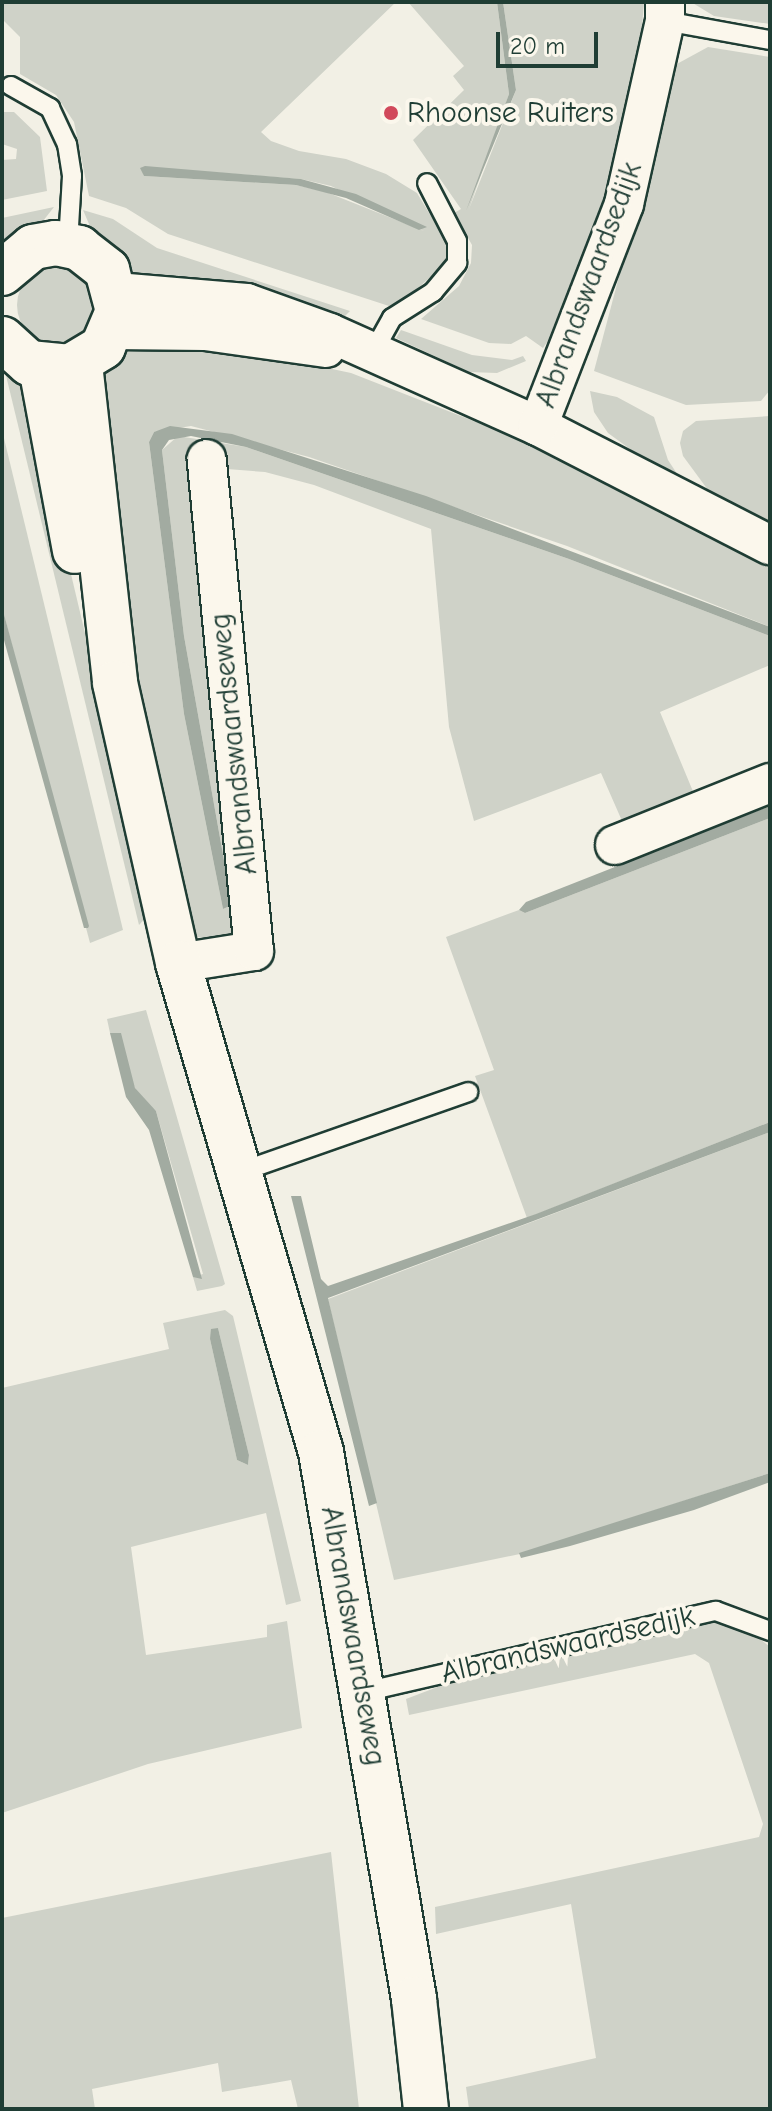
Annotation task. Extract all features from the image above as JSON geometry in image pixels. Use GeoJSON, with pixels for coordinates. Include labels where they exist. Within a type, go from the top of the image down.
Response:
{"type":"FeatureCollection","features":[{"type":"Feature","properties":{"kind":"street","name":"Albrandswaardsedijk"},"geometry":{"type":"LineString","coordinates":[[538,426],[624,204],[665,11]]}},
{"type":"Feature","properties":{"kind":"street"},"geometry":{"type":"LineString","coordinates":[[2,273],[33,247],[68,244],[99,261],[115,311],[103,347],[60,366],[18,357],[2,339]]}},
{"type":"Feature","properties":{"kind":"street","name":"Albrandswaardsedijk"},"geometry":{"type":"LineString","coordinates":[[115,311],[205,331],[372,354],[538,426],[770,545]]}},
{"type":"Feature","properties":{"kind":"street","name":"Albrandswaardseweg"},"geometry":{"type":"LineString","coordinates":[[60,366],[115,683],[178,963],[321,1452],[414,1999],[426,2109]]}},
{"type":"Feature","properties":{"kind":"street","name":"Albrandswaardseweg"},"geometry":{"type":"LineString","coordinates":[[178,963],[254,951],[207,459]]}},
{"type":"Feature","properties":{"kind":"street"},"geometry":{"type":"LineString","coordinates":[[615,845],[770,783]]}},
{"type":"Feature","properties":{"kind":"lane"},"geometry":{"type":"LineString","coordinates":[[665,11],[770,40]]}},
{"type":"Feature","properties":{"kind":"lane"},"geometry":{"type":"LineString","coordinates":[[11,86],[40,98],[64,135],[72,176],[68,244]]}},
{"type":"Feature","properties":{"kind":"lane"},"geometry":{"type":"LineString","coordinates":[[372,354],[392,318],[433,292],[457,263],[457,241],[427,183]]}},
{"type":"Feature","properties":{"kind":"lane"},"geometry":{"type":"LineString","coordinates":[[240,1172],[468,1092]]}},
{"type":"Feature","properties":{"kind":"lane","name":"Albrandswaardsedijk"},"geometry":{"type":"LineString","coordinates":[[364,1692],[716,1611],[770,1631]]}},
{"type":"Feature","properties":{"kind":"shaded area"},"geometry":{"type":"Polygon","coordinates":[[[2,2],[396,2],[261,132],[271,141],[299,151],[346,159],[386,174],[417,193],[446,241],[450,260],[410,295],[389,306],[168,234],[126,208],[89,196],[74,122],[56,95],[20,74],[20,37],[2,19],[2,2]],[[142,167],[144,176],[296,185],[326,192],[424,231],[331,186],[301,179],[142,167]]]}},
{"type":"Feature","properties":{"kind":"shaded area"},"geometry":{"type":"Polygon","coordinates":[[[408,2],[497,2],[509,94],[469,209],[516,90],[503,2],[644,2],[637,88],[610,190],[555,331],[543,348],[526,336],[511,344],[489,343],[421,319],[459,286],[471,263],[472,245],[454,213],[461,209],[413,140],[464,90],[453,76],[464,66],[408,2]]]}},
{"type":"Feature","properties":{"kind":"shaded area"},"geometry":{"type":"Polygon","coordinates":[[[497,2],[503,2],[516,90],[466,211],[509,94],[497,2]]]}},
{"type":"Feature","properties":{"kind":"shaded area"},"geometry":{"type":"Polygon","coordinates":[[[691,2],[770,2],[770,24],[714,16],[691,2]]]}},
{"type":"Feature","properties":{"kind":"shaded area"},"geometry":{"type":"Polygon","coordinates":[[[708,47],[770,57],[770,390],[761,401],[686,405],[594,371],[675,65],[708,47]]]}},
{"type":"Feature","properties":{"kind":"shaded area"},"geometry":{"type":"Polygon","coordinates":[[[2,112],[14,112],[40,137],[47,191],[2,200],[2,160],[16,159],[17,149],[2,144],[2,112]]]}},
{"type":"Feature","properties":{"kind":"shaded area"},"geometry":{"type":"Polygon","coordinates":[[[140,168],[301,179],[356,194],[427,227],[419,230],[346,198],[296,185],[144,176],[140,168]]]}},
{"type":"Feature","properties":{"kind":"shaded area"},"geometry":{"type":"Polygon","coordinates":[[[54,207],[36,230],[2,253],[2,218],[54,207]]]}},
{"type":"Feature","properties":{"kind":"shaded area"},"geometry":{"type":"Polygon","coordinates":[[[83,210],[113,219],[157,248],[350,311],[342,319],[137,281],[95,238],[83,210]]]}},
{"type":"Feature","properties":{"kind":"shaded area"},"geometry":{"type":"Polygon","coordinates":[[[56,266],[71,269],[83,278],[92,290],[95,305],[92,320],[83,332],[71,341],[56,344],[41,341],[29,332],[20,320],[17,305],[20,290],[29,278],[41,269],[56,266]]]}},
{"type":"Feature","properties":{"kind":"shaded area"},"geometry":{"type":"Polygon","coordinates":[[[401,330],[472,355],[512,360],[523,356],[526,361],[497,373],[469,372],[396,338],[401,330]]]}},
{"type":"Feature","properties":{"kind":"shaded area"},"geometry":{"type":"Polygon","coordinates":[[[151,339],[205,342],[351,373],[601,471],[770,559],[770,627],[567,546],[309,457],[191,426],[154,432],[149,442],[184,714],[223,909],[232,905],[184,636],[162,450],[178,436],[246,447],[569,559],[770,636],[770,665],[660,712],[697,801],[626,830],[601,773],[474,821],[449,727],[431,529],[314,485],[265,472],[214,468],[211,454],[195,457],[244,923],[234,937],[220,941],[192,936],[127,665],[93,411],[92,385],[101,370],[126,346],[151,339]]]}},
{"type":"Feature","properties":{"kind":"shaded area"},"geometry":{"type":"Polygon","coordinates":[[[2,359],[26,384],[151,912],[139,925],[2,359]]]}},
{"type":"Feature","properties":{"kind":"shaded area"},"geometry":{"type":"Polygon","coordinates":[[[590,391],[617,397],[654,417],[668,460],[689,492],[608,433],[594,412],[590,391]]]}},
{"type":"Feature","properties":{"kind":"shaded area"},"geometry":{"type":"Polygon","coordinates":[[[770,416],[770,534],[722,509],[683,456],[680,443],[683,431],[696,421],[770,416]]]}},
{"type":"Feature","properties":{"kind":"shaded area"},"geometry":{"type":"Polygon","coordinates":[[[170,426],[232,434],[426,496],[770,627],[770,636],[569,559],[246,447],[191,436],[169,440],[162,450],[184,636],[232,905],[223,909],[184,714],[149,442],[154,432],[170,426]]]}},
{"type":"Feature","properties":{"kind":"shaded area"},"geometry":{"type":"Polygon","coordinates":[[[2,430],[123,930],[90,943],[2,607],[2,430]]]}},
{"type":"Feature","properties":{"kind":"shaded area"},"geometry":{"type":"Polygon","coordinates":[[[2,607],[88,928],[84,928],[2,633],[2,607]]]}},
{"type":"Feature","properties":{"kind":"shaded area"},"geometry":{"type":"Polygon","coordinates":[[[770,806],[770,818],[525,913],[519,910],[526,902],[770,806]]]}},
{"type":"Feature","properties":{"kind":"shaded area"},"geometry":{"type":"Polygon","coordinates":[[[770,818],[770,1122],[527,1218],[475,1076],[494,1070],[446,937],[519,910],[525,913],[770,818]]]}},
{"type":"Feature","properties":{"kind":"shaded area"},"geometry":{"type":"Polygon","coordinates":[[[146,1010],[225,1284],[222,1286],[197,1291],[193,1277],[203,1274],[156,1111],[140,1099],[110,1033],[107,1019],[146,1010]]]}},
{"type":"Feature","properties":{"kind":"shaded area"},"geometry":{"type":"Polygon","coordinates":[[[110,1033],[121,1033],[135,1088],[156,1111],[202,1279],[193,1277],[149,1130],[126,1097],[110,1033]]]}},
{"type":"Feature","properties":{"kind":"shaded area"},"geometry":{"type":"Polygon","coordinates":[[[770,1122],[770,1132],[328,1298],[377,1503],[369,1506],[291,1196],[301,1196],[321,1279],[328,1286],[536,1214],[770,1122]]]}},
{"type":"Feature","properties":{"kind":"shaded area"},"geometry":{"type":"Polygon","coordinates":[[[770,1132],[770,1473],[520,1554],[394,1580],[328,1299],[770,1132]]]}},
{"type":"Feature","properties":{"kind":"shaded area"},"geometry":{"type":"Polygon","coordinates":[[[225,1310],[233,1316],[301,1601],[286,1605],[266,1513],[131,1547],[146,1655],[267,1637],[267,1625],[287,1621],[302,1728],[148,1764],[2,1813],[2,1388],[169,1349],[163,1323],[225,1310]],[[218,1328],[210,1339],[237,1460],[248,1465],[249,1455],[218,1328]]]}},
{"type":"Feature","properties":{"kind":"shaded area"},"geometry":{"type":"Polygon","coordinates":[[[218,1328],[249,1455],[248,1465],[237,1460],[210,1339],[211,1329],[218,1328]]]}},
{"type":"Feature","properties":{"kind":"shaded area"},"geometry":{"type":"Polygon","coordinates":[[[770,1473],[770,1482],[694,1510],[570,1546],[521,1558],[519,1553],[770,1473]]]}},
{"type":"Feature","properties":{"kind":"shaded area"},"geometry":{"type":"Polygon","coordinates":[[[721,1621],[750,1631],[770,1647],[770,2109],[469,2109],[466,2087],[596,2058],[571,1904],[436,1934],[435,1907],[759,1837],[763,1824],[709,1663],[695,1654],[409,1715],[406,1699],[482,1670],[721,1621]]]}},
{"type":"Feature","properties":{"kind":"shaded area"},"geometry":{"type":"Polygon","coordinates":[[[331,1852],[359,2109],[298,2109],[291,2080],[222,2092],[218,2063],[92,2089],[95,2109],[2,2109],[2,1918],[331,1852]]]}},
{"type":"Feature","properties":{"kind":"place","name":"Rhoonse Ruiters"},"geometry":{"type":"Point","coordinates":[391,113]}}]}
